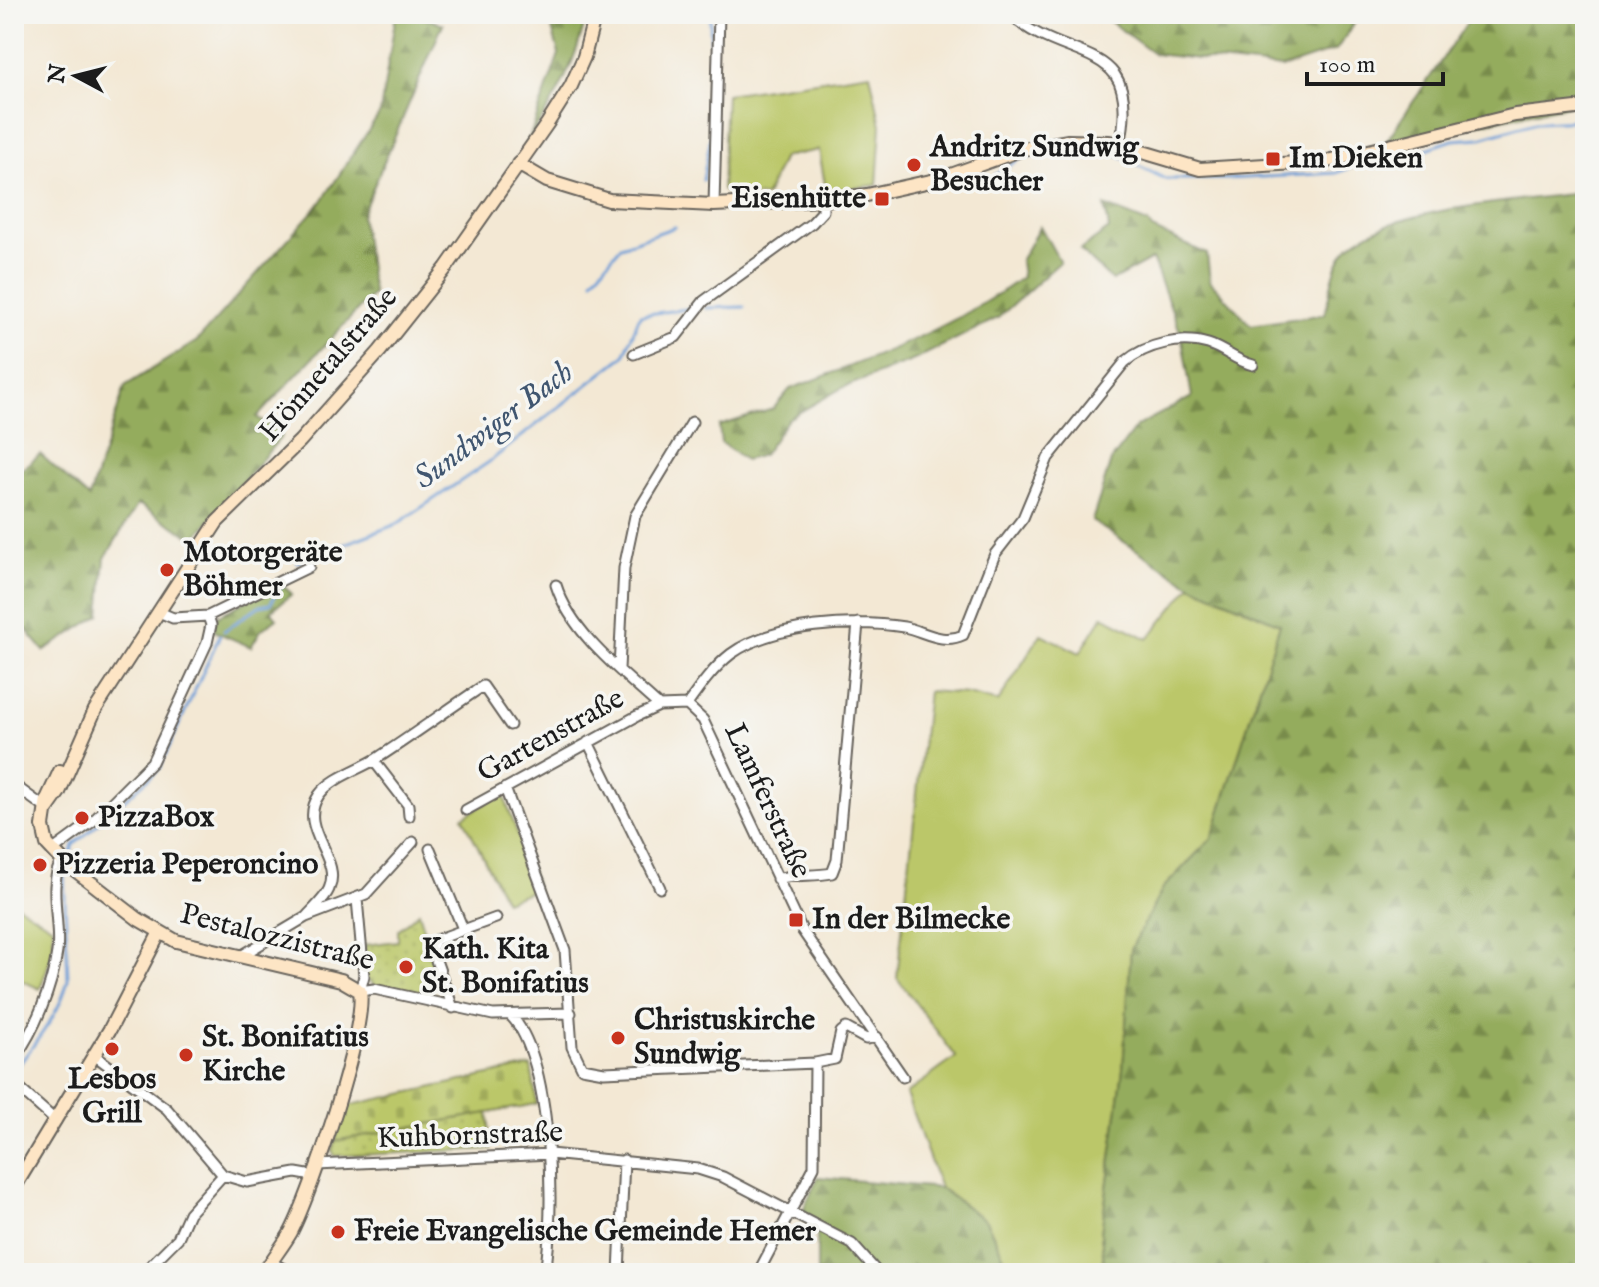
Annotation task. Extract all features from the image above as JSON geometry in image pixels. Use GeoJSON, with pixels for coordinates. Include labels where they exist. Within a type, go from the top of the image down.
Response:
{"type":"FeatureCollection","features":[{"type":"Feature","properties":{"kind":"street","name":"Hönnetalstraße"},"geometry":{"type":"LineString","coordinates":[[57,856],[43,832],[51,788],[159,612],[217,522],[300,441],[380,351],[446,268],[571,86],[584,57],[595,14]]}},
{"type":"Feature","properties":{"kind":"street"},"geometry":{"type":"LineString","coordinates":[[714,205],[719,14]]}},
{"type":"Feature","properties":{"kind":"street"},"geometry":{"type":"LineString","coordinates":[[1009,14],[1031,29],[1106,65],[1119,79],[1126,91],[1120,145]]}},
{"type":"Feature","properties":{"kind":"street"},"geometry":{"type":"LineString","coordinates":[[518,164],[547,181],[593,197],[641,203],[714,205],[823,200],[867,195],[940,179],[1034,147],[1083,140],[1120,145],[1195,168],[1328,161],[1515,115],[1585,107]]}},
{"type":"Feature","properties":{"kind":"street"},"geometry":{"type":"LineString","coordinates":[[634,354],[676,337],[704,301],[812,223],[823,211],[823,200]]}},
{"type":"Feature","properties":{"kind":"street"},"geometry":{"type":"LineString","coordinates":[[687,705],[730,655],[756,640],[813,628],[858,623],[912,629],[948,639],[963,635],[995,554],[1023,518],[1060,439],[1136,353],[1186,340],[1210,344],[1253,365]]}},
{"type":"Feature","properties":{"kind":"street"},"geometry":{"type":"LineString","coordinates":[[619,669],[624,568],[635,516],[692,422]]}},
{"type":"Feature","properties":{"kind":"street"},"geometry":{"type":"LineString","coordinates":[[159,612],[173,618],[208,616],[275,580],[309,567]]}},
{"type":"Feature","properties":{"kind":"street"},"geometry":{"type":"LineString","coordinates":[[556,585],[561,599],[581,627],[619,669],[659,706]]}},
{"type":"Feature","properties":{"kind":"street"},"geometry":{"type":"LineString","coordinates":[[14,1059],[35,1028],[57,952],[57,856],[152,762],[207,643],[211,625],[208,616]]}},
{"type":"Feature","properties":{"kind":"street"},"geometry":{"type":"LineString","coordinates":[[777,879],[791,874],[818,876],[832,873],[837,860],[858,623]]}},
{"type":"Feature","properties":{"kind":"street","name":"Gartenstraße"},"geometry":{"type":"LineString","coordinates":[[306,917],[328,892],[333,875],[315,837],[314,809],[318,796],[330,785],[374,761],[483,686],[510,725]]}},
{"type":"Feature","properties":{"kind":"street","name":"Lamferstraße"},"geometry":{"type":"LineString","coordinates":[[659,706],[687,705],[703,720],[802,930],[903,1077]]}},
{"type":"Feature","properties":{"kind":"street","name":"Gartenstraße"},"geometry":{"type":"LineString","coordinates":[[466,810],[659,706]]}},
{"type":"Feature","properties":{"kind":"street"},"geometry":{"type":"LineString","coordinates":[[588,742],[660,888]]}},
{"type":"Feature","properties":{"kind":"street"},"geometry":{"type":"LineString","coordinates":[[374,761],[408,805],[409,816]]}},
{"type":"Feature","properties":{"kind":"street"},"geometry":{"type":"LineString","coordinates":[[14,785],[47,809]]}},
{"type":"Feature","properties":{"kind":"street"},"geometry":{"type":"LineString","coordinates":[[505,788],[565,950],[576,1058],[582,1068],[592,1072],[815,1063],[835,1059],[841,1032],[846,1028],[866,1039],[877,1037]]}},
{"type":"Feature","properties":{"kind":"street","name":"Gartenstraße"},"geometry":{"type":"LineString","coordinates":[[239,957],[306,917],[366,894],[413,842]]}},
{"type":"Feature","properties":{"kind":"street"},"geometry":{"type":"LineString","coordinates":[[430,849],[463,929]]}},
{"type":"Feature","properties":{"kind":"street"},"geometry":{"type":"LineString","coordinates":[[14,1188],[94,1055],[159,934],[57,856]]}},
{"type":"Feature","properties":{"kind":"street"},"geometry":{"type":"LineString","coordinates":[[292,1273],[267,1268],[291,1232],[315,1170],[361,1020],[360,991],[364,976],[357,899]]}},
{"type":"Feature","properties":{"kind":"street"},"geometry":{"type":"LineString","coordinates":[[453,1008],[432,949],[436,940],[496,918]]}},
{"type":"Feature","properties":{"kind":"street","name":"Pestalozzistraße"},"geometry":{"type":"LineString","coordinates":[[159,934],[239,957],[341,980],[360,991],[374,989],[453,1008],[511,1016],[571,1013]]}},
{"type":"Feature","properties":{"kind":"street"},"geometry":{"type":"LineString","coordinates":[[511,1016],[529,1042],[550,1154],[545,1273]]}},
{"type":"Feature","properties":{"kind":"street"},"geometry":{"type":"LineString","coordinates":[[94,1055],[167,1109],[223,1175],[189,1213],[178,1238],[143,1273]]}},
{"type":"Feature","properties":{"kind":"street"},"geometry":{"type":"LineString","coordinates":[[758,1273],[814,1167],[815,1063]]}},
{"type":"Feature","properties":{"kind":"street"},"geometry":{"type":"LineString","coordinates":[[14,1084],[56,1121]]}},
{"type":"Feature","properties":{"kind":"street","name":"Kuhbornstraße"},"geometry":{"type":"LineString","coordinates":[[223,1175],[247,1182],[315,1170],[550,1154],[624,1160],[713,1173],[852,1244],[878,1273]]}},
{"type":"Feature","properties":{"kind":"street"},"geometry":{"type":"LineString","coordinates":[[619,1273],[624,1160]]}},
{"type":"Feature","properties":{"kind":"green space"},"geometry":{"type":"Polygon","coordinates":[[[396,14],[410,14],[443,24],[361,216],[373,294],[257,417],[282,436],[194,539],[138,504],[105,558],[100,615],[44,651],[24,627],[14,626],[14,476],[40,454],[89,498],[125,386],[197,341],[322,201],[380,113],[396,14]]]}},
{"type":"Feature","properties":{"kind":"green space"},"geometry":{"type":"Polygon","coordinates":[[[548,14],[587,14],[564,79],[529,139],[559,54],[548,14]]]}},
{"type":"Feature","properties":{"kind":"green space"},"geometry":{"type":"Polygon","coordinates":[[[1100,14],[1361,14],[1336,50],[1282,68],[1154,54],[1100,14]]]}},
{"type":"Feature","properties":{"kind":"green space"},"geometry":{"type":"Polygon","coordinates":[[[1473,14],[1585,14],[1585,102],[1385,143],[1473,14]]]}},
{"type":"Feature","properties":{"kind":"green space"},"geometry":{"type":"Polygon","coordinates":[[[870,73],[881,125],[877,185],[826,191],[819,150],[783,157],[766,196],[731,197],[722,189],[726,94],[870,73]]]}},
{"type":"Feature","properties":{"kind":"green space"},"geometry":{"type":"Polygon","coordinates":[[[1585,192],[1585,1273],[1105,1273],[1101,1233],[1123,1069],[1131,949],[1163,888],[1212,838],[1280,624],[1191,585],[1092,521],[1111,461],[1137,426],[1192,397],[1181,334],[1152,259],[1112,281],[1080,250],[1109,229],[1105,206],[1148,223],[1152,229],[1207,254],[1210,281],[1251,325],[1325,314],[1334,274],[1342,256],[1355,241],[1376,229],[1433,212],[1585,192]]]}},
{"type":"Feature","properties":{"kind":"green space"},"geometry":{"type":"Polygon","coordinates":[[[1040,226],[1060,262],[998,318],[914,360],[842,388],[788,419],[763,455],[745,460],[721,443],[719,426],[773,409],[790,389],[910,341],[996,295],[1022,277],[1020,261],[1040,226]]]}},
{"type":"Feature","properties":{"kind":"green space"},"geometry":{"type":"Polygon","coordinates":[[[280,583],[292,594],[271,611],[277,618],[261,630],[251,647],[214,631],[216,617],[280,583]]]}},
{"type":"Feature","properties":{"kind":"green space"},"geometry":{"type":"Polygon","coordinates":[[[1191,585],[1280,624],[1212,838],[1163,888],[1131,949],[1123,1069],[1101,1233],[1105,1273],[1012,1273],[986,1221],[940,1188],[906,1094],[956,1057],[897,978],[928,691],[968,694],[998,702],[1041,634],[1080,653],[1103,616],[1148,639],[1191,585]]]}},
{"type":"Feature","properties":{"kind":"green space"},"geometry":{"type":"Polygon","coordinates":[[[503,793],[537,889],[505,901],[463,817],[503,793]]]}},
{"type":"Feature","properties":{"kind":"green space"},"geometry":{"type":"Polygon","coordinates":[[[14,903],[53,927],[53,951],[40,989],[14,977],[14,903]]]}},
{"type":"Feature","properties":{"kind":"green space"},"geometry":{"type":"Polygon","coordinates":[[[419,912],[439,979],[426,998],[374,985],[366,978],[365,945],[398,941],[398,930],[419,912]]]}},
{"type":"Feature","properties":{"kind":"green space"},"geometry":{"type":"Polygon","coordinates":[[[531,1066],[537,1104],[335,1141],[346,1106],[531,1066]]]}},
{"type":"Feature","properties":{"kind":"green space"},"geometry":{"type":"Polygon","coordinates":[[[488,1113],[491,1149],[335,1156],[332,1151],[335,1141],[488,1113]]]}},
{"type":"Feature","properties":{"kind":"green space"},"geometry":{"type":"Polygon","coordinates":[[[818,1177],[940,1188],[986,1221],[1012,1273],[817,1273],[817,1225],[802,1212],[818,1177]]]}},
{"type":"Feature","properties":{"kind":"waterway"},"geometry":{"type":"LineString","coordinates":[[710,14],[712,122]]}},
{"type":"Feature","properties":{"kind":"waterway","name":"Sundwiger Bach"},"geometry":{"type":"LineString","coordinates":[[1096,147],[1165,179],[1228,179],[1336,173],[1386,155],[1412,154],[1453,140],[1481,138],[1536,122],[1585,120]]}},
{"type":"Feature","properties":{"kind":"waterway"},"geometry":{"type":"LineString","coordinates":[[703,180],[712,130]]}},
{"type":"Feature","properties":{"kind":"waterway","name":"Sundwiger Bach"},"geometry":{"type":"LineString","coordinates":[[995,175],[1023,157],[1088,147]]}},
{"type":"Feature","properties":{"kind":"waterway","name":"Sundwiger Bach"},"geometry":{"type":"LineString","coordinates":[[593,280],[621,246],[675,227]]}},
{"type":"Feature","properties":{"kind":"waterway","name":"Sundwiger Bach"},"geometry":{"type":"LineString","coordinates":[[706,308],[744,307]]}},
{"type":"Feature","properties":{"kind":"waterway","name":"Sundwiger Bach"},"geometry":{"type":"LineString","coordinates":[[297,562],[397,524],[489,462],[624,356],[640,315],[694,308]]}},
{"type":"Feature","properties":{"kind":"waterway","name":"Sundwiger Bach"},"geometry":{"type":"LineString","coordinates":[[224,631],[259,606],[270,604],[285,581]]}},
{"type":"Feature","properties":{"kind":"waterway","name":"Sundwiger Bach"},"geometry":{"type":"LineString","coordinates":[[70,855],[74,845],[159,769],[220,635]]}},
{"type":"Feature","properties":{"kind":"waterway","name":"Sundwiger Bach"},"geometry":{"type":"LineString","coordinates":[[14,1072],[59,1006],[68,980],[64,874]]}},
{"type":"Feature","properties":{"kind":"place","name":"Im Dieken"},"geometry":{"type":"Point","coordinates":[1273,159]}},
{"type":"Feature","properties":{"kind":"place","name":"Andritz Sundwig Besucher"},"geometry":{"type":"Point","coordinates":[914,165]}},
{"type":"Feature","properties":{"kind":"place","name":"Eisenhütte"},"geometry":{"type":"Point","coordinates":[882,199]}},
{"type":"Feature","properties":{"kind":"place","name":"Motorgeräte Böhmer"},"geometry":{"type":"Point","coordinates":[167,570]}},
{"type":"Feature","properties":{"kind":"place","name":"PizzaBox"},"geometry":{"type":"Point","coordinates":[82,818]}},
{"type":"Feature","properties":{"kind":"place","name":"Pizzeria Peperoncino"},"geometry":{"type":"Point","coordinates":[40,865]}},
{"type":"Feature","properties":{"kind":"place","name":"In der Bilmecke"},"geometry":{"type":"Point","coordinates":[796,920]}},
{"type":"Feature","properties":{"kind":"place","name":"Kath. Kita St. Bonifatius"},"geometry":{"type":"Point","coordinates":[406,967]}},
{"type":"Feature","properties":{"kind":"place","name":"Christuskirche Sundwig"},"geometry":{"type":"Point","coordinates":[618,1038]}},
{"type":"Feature","properties":{"kind":"place","name":"Lesbos Grill"},"geometry":{"type":"Point","coordinates":[112,1049]}},
{"type":"Feature","properties":{"kind":"place","name":"St. Bonifatius Kirche"},"geometry":{"type":"Point","coordinates":[186,1055]}},
{"type":"Feature","properties":{"kind":"place","name":"Freie Evangelische Gemeinde Hemer"},"geometry":{"type":"Point","coordinates":[338,1232]}}]}
